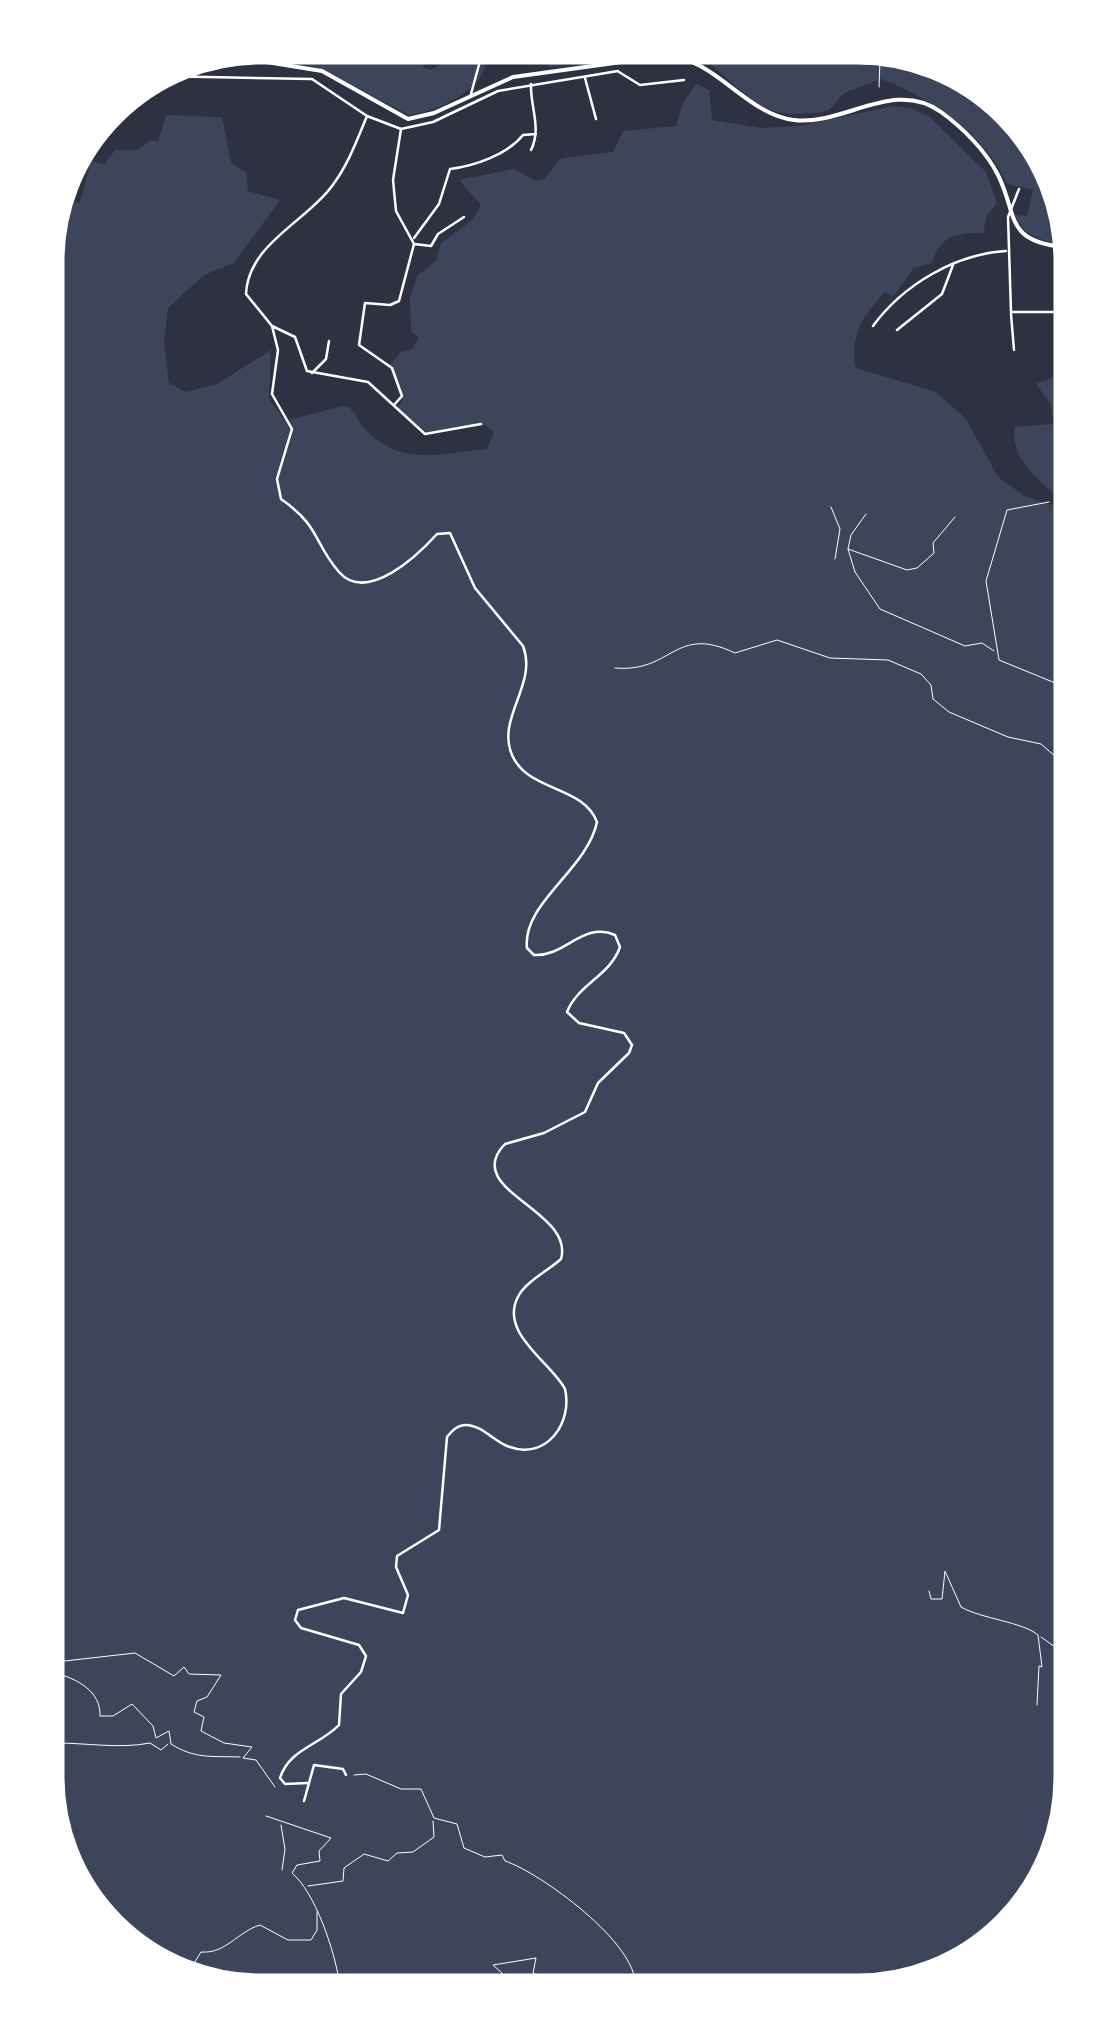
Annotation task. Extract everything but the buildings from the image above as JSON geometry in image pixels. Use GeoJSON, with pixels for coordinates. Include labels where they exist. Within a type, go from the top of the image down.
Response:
{"type":"FeatureCollection","features":[{"type":"Feature","properties":{"kind":"main road"},"geometry":{"type":"LineString","coordinates":[[266,62],[322,71],[404,119],[422,118],[529,73],[617,62]]}},
{"type":"Feature","properties":{"kind":"main road"},"geometry":{"type":"LineString","coordinates":[[691,62],[787,119],[801,120],[894,100],[917,100],[948,118],[984,154],[1000,179],[1010,213],[1025,236],[1055,245]]}},
{"type":"Feature","properties":{"kind":"street"},"geometry":{"type":"LineString","coordinates":[[470,96],[481,62]]}},
{"type":"Feature","properties":{"kind":"street"},"geometry":{"type":"LineString","coordinates":[[190,76],[312,80],[367,116],[401,129],[433,122],[480,98],[531,84],[618,72],[640,85],[684,80]]}},
{"type":"Feature","properties":{"kind":"street"},"geometry":{"type":"LineString","coordinates":[[585,77],[596,120]]}},
{"type":"Feature","properties":{"kind":"street"},"geometry":{"type":"LineString","coordinates":[[531,84],[529,102],[536,117],[532,150]]}},
{"type":"Feature","properties":{"kind":"street"},"geometry":{"type":"LineString","coordinates":[[367,116],[332,186],[286,226],[246,284],[248,300],[272,326],[295,337],[302,366],[312,373],[368,382],[425,434],[480,424]]}},
{"type":"Feature","properties":{"kind":"street"},"geometry":{"type":"LineString","coordinates":[[401,129],[394,158],[396,211],[414,242],[431,246],[438,234],[464,217]]}},
{"type":"Feature","properties":{"kind":"street"},"geometry":{"type":"LineString","coordinates":[[394,406],[402,396],[392,368],[359,345],[366,303],[390,306],[399,301],[414,242],[439,204],[450,169],[506,151],[524,135],[536,134]]}},
{"type":"Feature","properties":{"kind":"street"},"geometry":{"type":"LineString","coordinates":[[1014,350],[1008,250],[1010,213],[1019,189]]}},
{"type":"Feature","properties":{"kind":"street"},"geometry":{"type":"LineString","coordinates":[[873,326],[904,292],[953,264],[974,255],[1008,250]]}},
{"type":"Feature","properties":{"kind":"street"},"geometry":{"type":"LineString","coordinates":[[897,330],[942,294],[953,264]]}},
{"type":"Feature","properties":{"kind":"street"},"geometry":{"type":"LineString","coordinates":[[1011,312],[1056,312]]}},
{"type":"Feature","properties":{"kind":"street"},"geometry":{"type":"LineString","coordinates":[[272,326],[278,350],[272,394],[292,429],[277,479],[281,499],[310,521],[336,568],[354,581],[377,580],[422,552],[440,532],[450,533],[473,584],[524,646],[524,683],[508,727],[512,754],[526,774],[581,803],[597,822],[585,856],[556,886],[531,922],[528,948],[534,955],[546,956],[584,933],[616,935],[620,947],[614,960],[580,991],[567,1012],[578,1023],[624,1033],[632,1044],[629,1053],[598,1083],[585,1112],[544,1133],[505,1144],[497,1157],[502,1181],[520,1202],[550,1220],[563,1244],[561,1259],[520,1293],[515,1313],[526,1342],[566,1389],[562,1426],[552,1441],[540,1446],[508,1446],[468,1425],[459,1426],[446,1437],[438,1530],[396,1560],[408,1596],[403,1612],[344,1598],[298,1610],[295,1620],[302,1628],[356,1644],[366,1656],[361,1672],[341,1694],[339,1724],[298,1752],[280,1773],[285,1784],[308,1783]]}},
{"type":"Feature","properties":{"kind":"street"},"geometry":{"type":"LineString","coordinates":[[312,373],[326,358],[329,341]]}},
{"type":"Feature","properties":{"kind":"street"},"geometry":{"type":"LineString","coordinates":[[304,1801],[314,1765],[343,1770],[346,1775]]}},
{"type":"Feature","properties":{"kind":"path"},"geometry":{"type":"LineString","coordinates":[[878,87],[880,64]]}},
{"type":"Feature","properties":{"kind":"path"},"geometry":{"type":"LineString","coordinates":[[1050,502],[1007,510],[1008,518],[993,550],[986,581],[1000,660],[1056,683]]}},
{"type":"Feature","properties":{"kind":"path"},"geometry":{"type":"LineString","coordinates":[[831,507],[840,529],[835,559]]}},
{"type":"Feature","properties":{"kind":"path"},"geometry":{"type":"LineString","coordinates":[[866,514],[851,534],[848,549],[855,572],[888,616],[943,633],[966,646],[982,643],[998,652]]}},
{"type":"Feature","properties":{"kind":"path"},"geometry":{"type":"LineString","coordinates":[[848,549],[907,570],[917,568],[934,552],[933,543],[956,517]]}},
{"type":"Feature","properties":{"kind":"path"},"geometry":{"type":"LineString","coordinates":[[615,668],[648,668],[686,644],[721,646],[735,653],[778,640],[830,658],[888,660],[921,674],[930,685],[933,699],[949,712],[1008,737],[1041,744],[1056,757]]}},
{"type":"Feature","properties":{"kind":"path"},"geometry":{"type":"LineString","coordinates":[[928,1591],[932,1600],[942,1599],[945,1571],[961,1607],[1015,1628],[1031,1628],[1055,1647]]}},
{"type":"Feature","properties":{"kind":"path"},"geometry":{"type":"LineString","coordinates":[[1037,1705],[1042,1666],[1038,1635]]}},
{"type":"Feature","properties":{"kind":"path"},"geometry":{"type":"LineString","coordinates":[[62,1661],[135,1654],[174,1676],[184,1667],[190,1674],[221,1674],[194,1712],[202,1713],[201,1731],[207,1735],[224,1744],[252,1747],[243,1758]]}},
{"type":"Feature","properties":{"kind":"path"},"geometry":{"type":"LineString","coordinates":[[62,1676],[90,1688],[100,1705],[100,1716],[113,1716],[132,1704],[153,1726],[156,1738],[172,1733],[171,1744]]}},
{"type":"Feature","properties":{"kind":"path"},"geometry":{"type":"LineString","coordinates":[[62,1743],[108,1743],[128,1748],[150,1742],[161,1750],[171,1744]]}},
{"type":"Feature","properties":{"kind":"path"},"geometry":{"type":"LineString","coordinates":[[171,1744],[184,1754],[207,1759],[256,1760],[276,1787]]}},
{"type":"Feature","properties":{"kind":"path"},"geometry":{"type":"LineString","coordinates":[[305,1888],[340,1882],[344,1868],[364,1854],[388,1861],[397,1853],[414,1852],[434,1837],[434,1818],[421,1790],[400,1790],[366,1774],[346,1775]]}},
{"type":"Feature","properties":{"kind":"path"},"geometry":{"type":"LineString","coordinates":[[266,1816],[332,1838],[319,1851],[317,1864],[292,1867],[292,1873],[316,1910],[338,1976]]}},
{"type":"Feature","properties":{"kind":"path"},"geometry":{"type":"LineString","coordinates":[[434,1818],[457,1824],[461,1843],[477,1855],[502,1855],[505,1861],[548,1880],[616,1945],[636,1976]]}},
{"type":"Feature","properties":{"kind":"path"},"geometry":{"type":"LineString","coordinates":[[282,1824],[286,1849],[282,1870]]}},
{"type":"Feature","properties":{"kind":"path"},"geometry":{"type":"LineString","coordinates":[[194,1963],[201,1952],[218,1951],[240,1933],[260,1925],[288,1940],[310,1940],[317,1930],[316,1910]]}},
{"type":"Feature","properties":{"kind":"path"},"geometry":{"type":"LineString","coordinates":[[503,1976],[493,1965],[536,1958],[533,1973],[539,1976]]}},
{"type":"Feature","properties":{"kind":"shaded area"},"geometry":{"type":"Polygon","coordinates":[[[286,62],[424,62],[423,67],[431,70],[442,62],[486,62],[481,76],[465,92],[438,107],[409,115],[317,67],[286,62]]]}},
{"type":"Feature","properties":{"kind":"shaded area"},"geometry":{"type":"Polygon","coordinates":[[[550,62],[585,62],[548,67],[550,62]]]}},
{"type":"Feature","properties":{"kind":"shaded area"},"geometry":{"type":"Polygon","coordinates":[[[707,62],[883,64],[945,83],[988,112],[1022,151],[1045,197],[1055,242],[1022,228],[1014,215],[1027,216],[1033,190],[1007,184],[985,149],[970,134],[918,96],[881,79],[844,93],[828,111],[789,114],[762,106],[707,62]]]}},
{"type":"Feature","properties":{"kind":"shaded area"},"geometry":{"type":"Polygon","coordinates":[[[696,84],[709,90],[712,120],[762,128],[799,126],[893,106],[911,108],[929,116],[986,172],[997,203],[987,215],[983,233],[945,241],[932,263],[914,268],[893,297],[885,292],[860,326],[854,356],[856,368],[936,392],[965,418],[999,478],[1025,496],[1051,505],[1056,502],[1052,1816],[1029,1876],[997,1917],[945,1955],[896,1972],[857,1976],[261,1976],[210,1969],[162,1949],[112,1908],[83,1865],[64,1803],[62,261],[69,210],[72,202],[80,203],[91,160],[104,165],[115,150],[138,150],[149,141],[158,141],[166,115],[222,117],[231,163],[246,172],[248,191],[280,200],[234,263],[204,275],[168,308],[164,343],[169,383],[186,392],[217,384],[271,350],[269,399],[285,421],[342,406],[350,408],[377,440],[406,453],[437,455],[487,449],[494,432],[485,425],[428,433],[397,409],[402,401],[389,366],[401,352],[412,349],[419,338],[411,331],[410,299],[417,276],[436,261],[441,243],[472,220],[481,205],[459,180],[514,169],[536,181],[544,179],[561,158],[613,152],[623,131],[676,126],[683,103],[696,84]]]}},
{"type":"Feature","properties":{"kind":"shaded area"},"geometry":{"type":"Polygon","coordinates":[[[1056,376],[1056,497],[1022,460],[1014,440],[1014,427],[1053,424],[1051,405],[1036,384],[1056,376]]]}}]}
